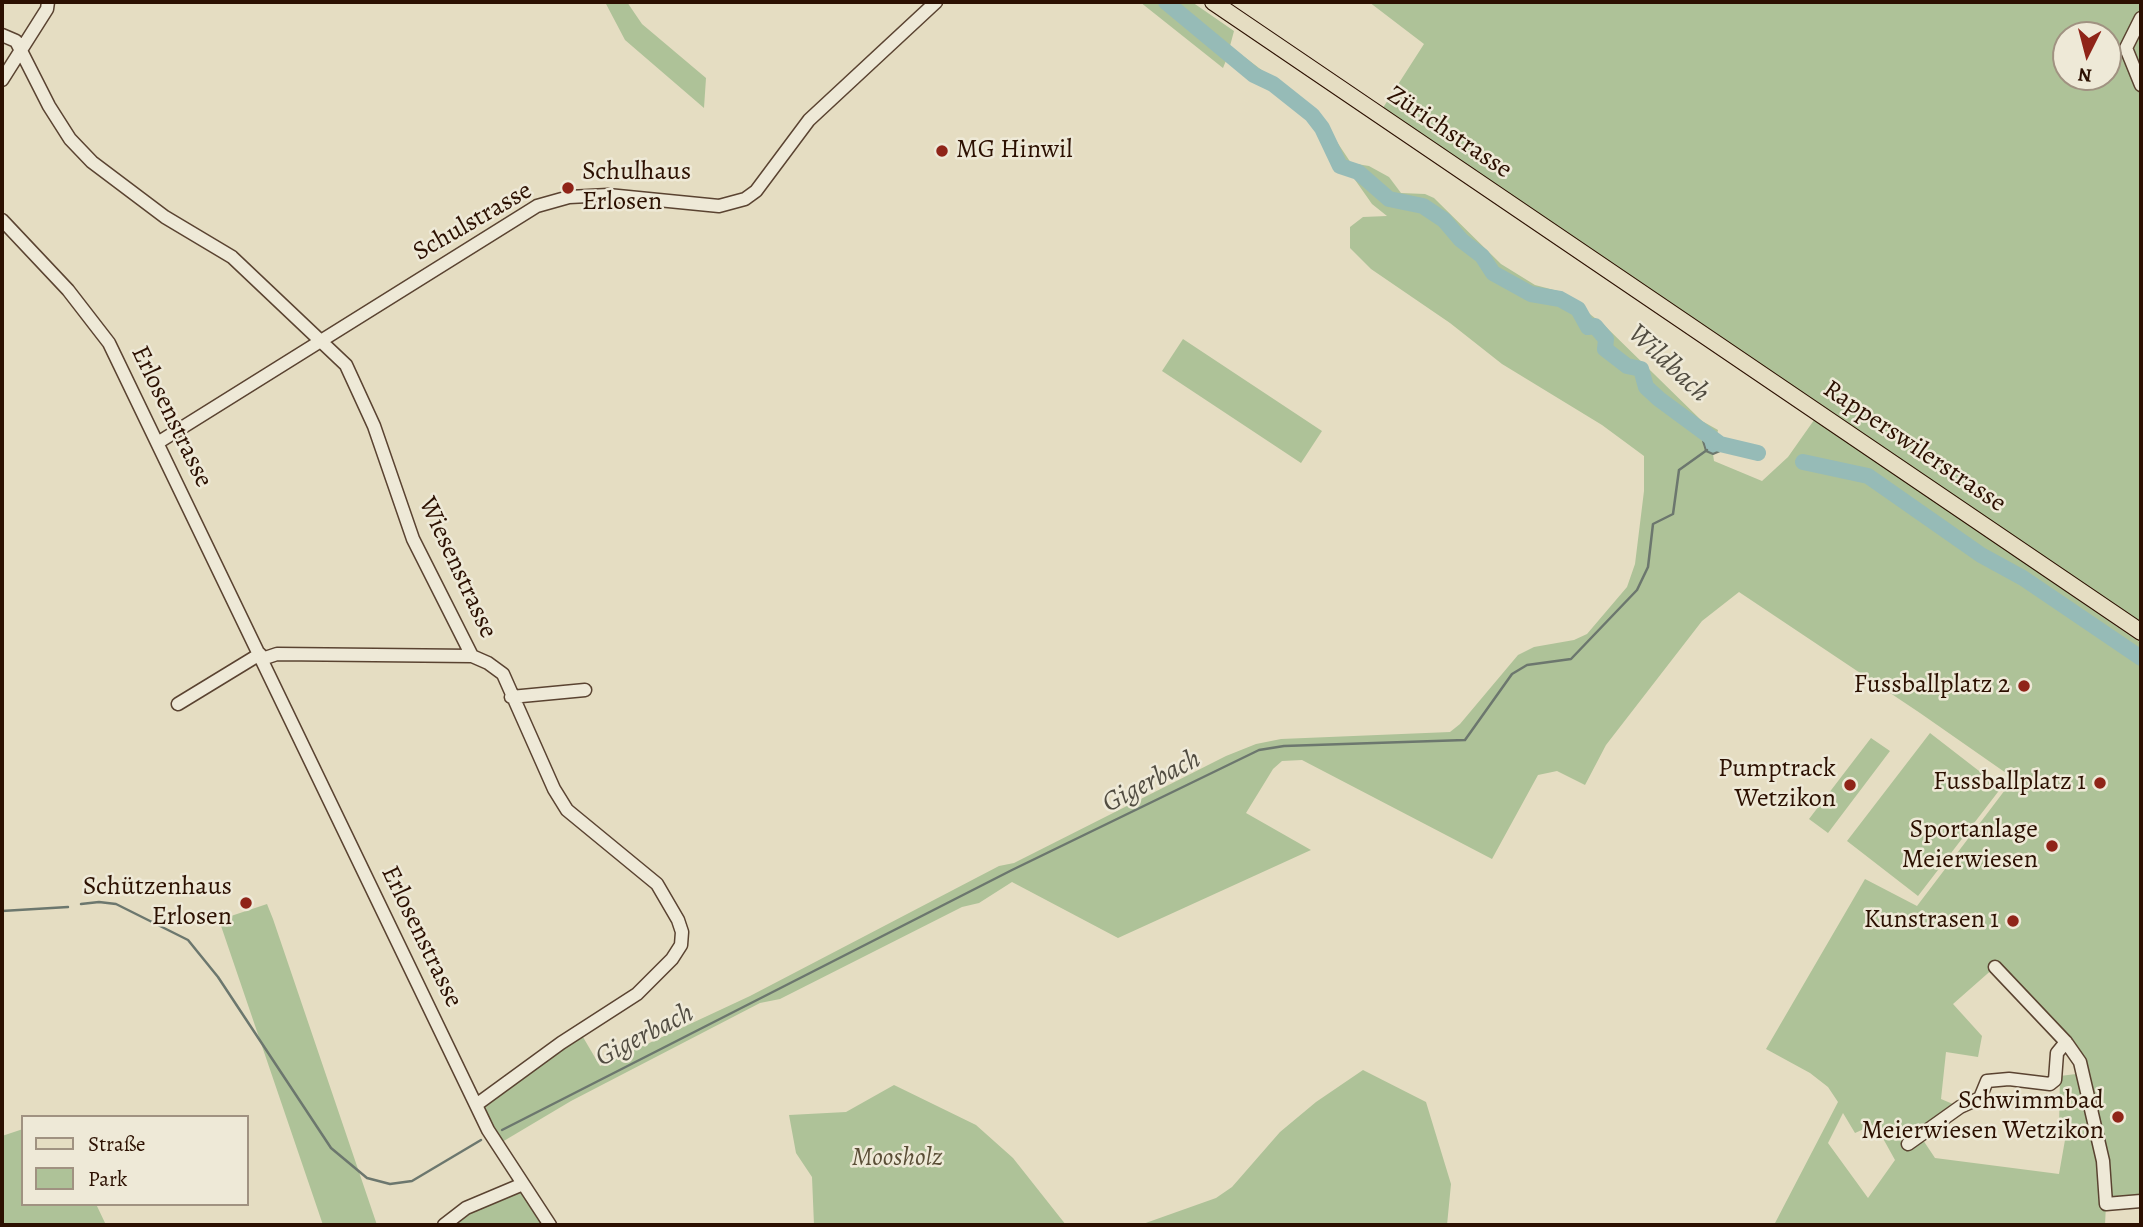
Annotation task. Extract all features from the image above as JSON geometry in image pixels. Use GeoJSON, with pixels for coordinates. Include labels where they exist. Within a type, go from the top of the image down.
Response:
{"type":"FeatureCollection","features":[{"type":"Feature","properties":{"kind":"main road","name":"Zürichstrasse"},"geometry":{"type":"LineString","coordinates":[[1213,2],[1658,304]]}},
{"type":"Feature","properties":{"kind":"main road","name":"Rapperswilerstrasse"},"geometry":{"type":"LineString","coordinates":[[1658,304],[2141,632]]}},
{"type":"Feature","properties":{"kind":"street"},"geometry":{"type":"LineString","coordinates":[[2,80],[47,9],[48,2]]}},
{"type":"Feature","properties":{"kind":"street","name":"Schulstrasse"},"geometry":{"type":"LineString","coordinates":[[159,442],[537,206],[569,197],[608,195],[719,206],[745,199],[756,191],[809,120],[936,2]]}},
{"type":"Feature","properties":{"kind":"street"},"geometry":{"type":"LineString","coordinates":[[2141,18],[2126,48],[2141,85]]}},
{"type":"Feature","properties":{"kind":"street","name":"Wiesenstrasse"},"geometry":{"type":"LineString","coordinates":[[2,35],[16,41],[49,106],[71,139],[92,162],[165,217],[232,257],[346,365],[374,426],[413,539],[471,656],[488,663],[503,674],[511,698],[554,789],[567,810],[657,884],[682,932],[681,945],[672,959],[637,994],[561,1043],[476,1105]]}},
{"type":"Feature","properties":{"kind":"street","name":"Erlosenstrasse"},"geometry":{"type":"LineString","coordinates":[[2,220],[68,290],[109,342],[492,1138],[550,1225]]}},
{"type":"Feature","properties":{"kind":"street"},"geometry":{"type":"LineString","coordinates":[[178,704],[261,657],[277,654],[471,656]]}},
{"type":"Feature","properties":{"kind":"street"},"geometry":{"type":"LineString","coordinates":[[511,698],[585,690]]}},
{"type":"Feature","properties":{"kind":"street"},"geometry":{"type":"LineString","coordinates":[[1995,967],[2066,1042],[2085,1073],[2103,1161],[2106,1204],[2141,1201]]}},
{"type":"Feature","properties":{"kind":"street"},"geometry":{"type":"LineString","coordinates":[[1908,1144],[1960,1107],[1980,1098],[1987,1081],[2009,1079],[2050,1084],[2054,1080],[2057,1053],[2066,1042]]}},
{"type":"Feature","properties":{"kind":"street"},"geometry":{"type":"LineString","coordinates":[[444,1225],[467,1208],[523,1184]]}},
{"type":"Feature","properties":{"kind":"green space"},"geometry":{"type":"Polygon","coordinates":[[[605,2],[627,2],[642,24],[706,78],[704,108],[625,40],[605,2]]]}},
{"type":"Feature","properties":{"kind":"green space"},"geometry":{"type":"Polygon","coordinates":[[[1140,2],[1192,2],[1234,31],[1230,46],[1317,112],[1351,163],[1369,166],[1389,177],[1401,193],[1425,194],[1434,198],[1501,264],[1535,285],[1558,291],[1573,301],[1604,325],[1702,421],[1718,430],[1716,439],[1706,434],[1703,441],[1704,448],[1713,454],[1714,461],[1762,481],[1788,457],[1819,413],[1379,114],[1424,44],[1369,2],[2141,2],[2141,632],[2035,560],[2030,567],[2141,643],[2141,1201],[2106,1204],[2105,1225],[1774,1225],[1838,1102],[1828,1087],[1810,1073],[1766,1049],[1865,879],[1917,906],[2008,786],[2010,779],[2006,773],[1920,713],[1739,592],[1702,621],[1606,745],[1585,785],[1557,771],[1538,775],[1492,859],[1302,760],[1282,761],[1273,769],[1246,813],[1311,850],[1118,938],[1012,882],[979,903],[962,907],[780,999],[760,1003],[571,1101],[497,1145],[476,1105],[580,1032],[600,1066],[750,996],[999,866],[1014,863],[1226,756],[1256,744],[1281,739],[1450,732],[1460,724],[1518,655],[1534,647],[1574,640],[1587,634],[1627,587],[1635,564],[1644,491],[1644,456],[1602,425],[1502,364],[1450,323],[1371,269],[1350,248],[1350,227],[1363,217],[1387,216],[1372,204],[1353,177],[1341,173],[1312,124],[1282,98],[1249,79],[1227,58],[1223,68],[1140,2]],[[1995,967],[1953,1004],[1982,1036],[1978,1057],[1946,1052],[1941,1099],[1960,1107],[1919,1134],[1935,1158],[2059,1174],[2065,1140],[2059,1127],[2060,1076],[2084,1073],[1995,967]],[[1843,1113],[1828,1143],[1868,1198],[1895,1160],[1875,1124],[1855,1133],[1843,1113]]]}},
{"type":"Feature","properties":{"kind":"green space"},"geometry":{"type":"Polygon","coordinates":[[[1183,339],[1322,431],[1301,463],[1162,371],[1183,339]]]}},
{"type":"Feature","properties":{"kind":"green space"},"geometry":{"type":"Polygon","coordinates":[[[1930,733],[2001,788],[1918,896],[1847,841],[1930,733]]]}},
{"type":"Feature","properties":{"kind":"green space","name":"Pumptrack Wetzikon"},"geometry":{"type":"Polygon","coordinates":[[[1871,738],[1890,751],[1828,833],[1809,819],[1871,738]]]}},
{"type":"Feature","properties":{"kind":"green space"},"geometry":{"type":"Polygon","coordinates":[[[267,904],[377,1225],[323,1225],[219,920],[267,904]]]}},
{"type":"Feature","properties":{"kind":"green space"},"geometry":{"type":"Polygon","coordinates":[[[1363,1070],[1426,1102],[1451,1184],[1447,1225],[1140,1225],[1216,1198],[1232,1187],[1280,1132],[1316,1102],[1363,1070]]]}},
{"type":"Feature","properties":{"kind":"green space","name":"Moosholz"},"geometry":{"type":"Polygon","coordinates":[[[894,1085],[976,1125],[1013,1158],[1066,1225],[814,1225],[812,1177],[796,1153],[789,1115],[846,1112],[894,1085]]]}},
{"type":"Feature","properties":{"kind":"green space"},"geometry":{"type":"Polygon","coordinates":[[[21,1130],[21,1206],[97,1206],[106,1225],[2,1225],[2,1136],[21,1130]]]}},
{"type":"Feature","properties":{"kind":"green space"},"geometry":{"type":"Polygon","coordinates":[[[523,1184],[550,1225],[444,1225],[523,1184]]]}},
{"type":"Feature","properties":{"kind":"water"},"geometry":{"type":"Polygon","coordinates":[[[1706,434],[1723,440],[1720,451],[1713,454],[1706,451],[1703,441],[1706,434]]]}},
{"type":"Feature","properties":{"kind":"waterway","name":"Wildbach"},"geometry":{"type":"LineString","coordinates":[[1166,2],[1254,75],[1273,84],[1312,115],[1322,128],[1340,166],[1358,172],[1389,199],[1423,206],[1444,220],[1461,240],[1482,256],[1493,273],[1531,294],[1560,299],[1578,309],[1588,327],[1595,326],[1606,339],[1605,349],[1627,366],[1641,369],[1646,387],[1659,399],[1720,444],[1758,453]]}},
{"type":"Feature","properties":{"kind":"waterway","name":"Gigerbach"},"geometry":{"type":"LineString","coordinates":[[502,1130],[1012,870],[1259,750],[1284,746],[1465,740],[1512,674],[1527,665],[1571,659],[1637,590],[1648,567],[1653,524],[1673,514],[1679,470],[1707,450]]}},
{"type":"Feature","properties":{"kind":"waterway","name":"Wildbach"},"geometry":{"type":"LineString","coordinates":[[1803,462],[1868,476],[1981,555],[2023,578],[2141,658]]}},
{"type":"Feature","properties":{"kind":"waterway","name":"Gigerbach"},"geometry":{"type":"LineString","coordinates":[[81,904],[116,904],[188,940],[218,977],[331,1148],[367,1178],[390,1184],[412,1181],[481,1140]]}},
{"type":"Feature","properties":{"kind":"waterway","name":"Gigerbach"},"geometry":{"type":"LineString","coordinates":[[2,911],[68,907]]}},
{"type":"Feature","properties":{"kind":"place","name":"MG Hinwil"},"geometry":{"type":"Point","coordinates":[942,151]}},
{"type":"Feature","properties":{"kind":"place","name":"Schulhaus Erlosen"},"geometry":{"type":"Point","coordinates":[568,188]}},
{"type":"Feature","properties":{"kind":"place","name":"Fussballplatz 2"},"geometry":{"type":"Point","coordinates":[2024,686]}},
{"type":"Feature","properties":{"kind":"place","name":"Fussballplatz 1"},"geometry":{"type":"Point","coordinates":[2100,783]}},
{"type":"Feature","properties":{"kind":"place","name":"Pumptrack Wetzikon"},"geometry":{"type":"Point","coordinates":[1850,785]}},
{"type":"Feature","properties":{"kind":"place","name":"Sportanlage Meierwiesen"},"geometry":{"type":"Point","coordinates":[2052,846]}},
{"type":"Feature","properties":{"kind":"place","name":"Schützenhaus Erlosen"},"geometry":{"type":"Point","coordinates":[246,903]}},
{"type":"Feature","properties":{"kind":"place","name":"Kunstrasen 1"},"geometry":{"type":"Point","coordinates":[2013,921]}},
{"type":"Feature","properties":{"kind":"place","name":"Schwimmbad Meierwiesen Wetzikon"},"geometry":{"type":"Point","coordinates":[2118,1117]}}]}
